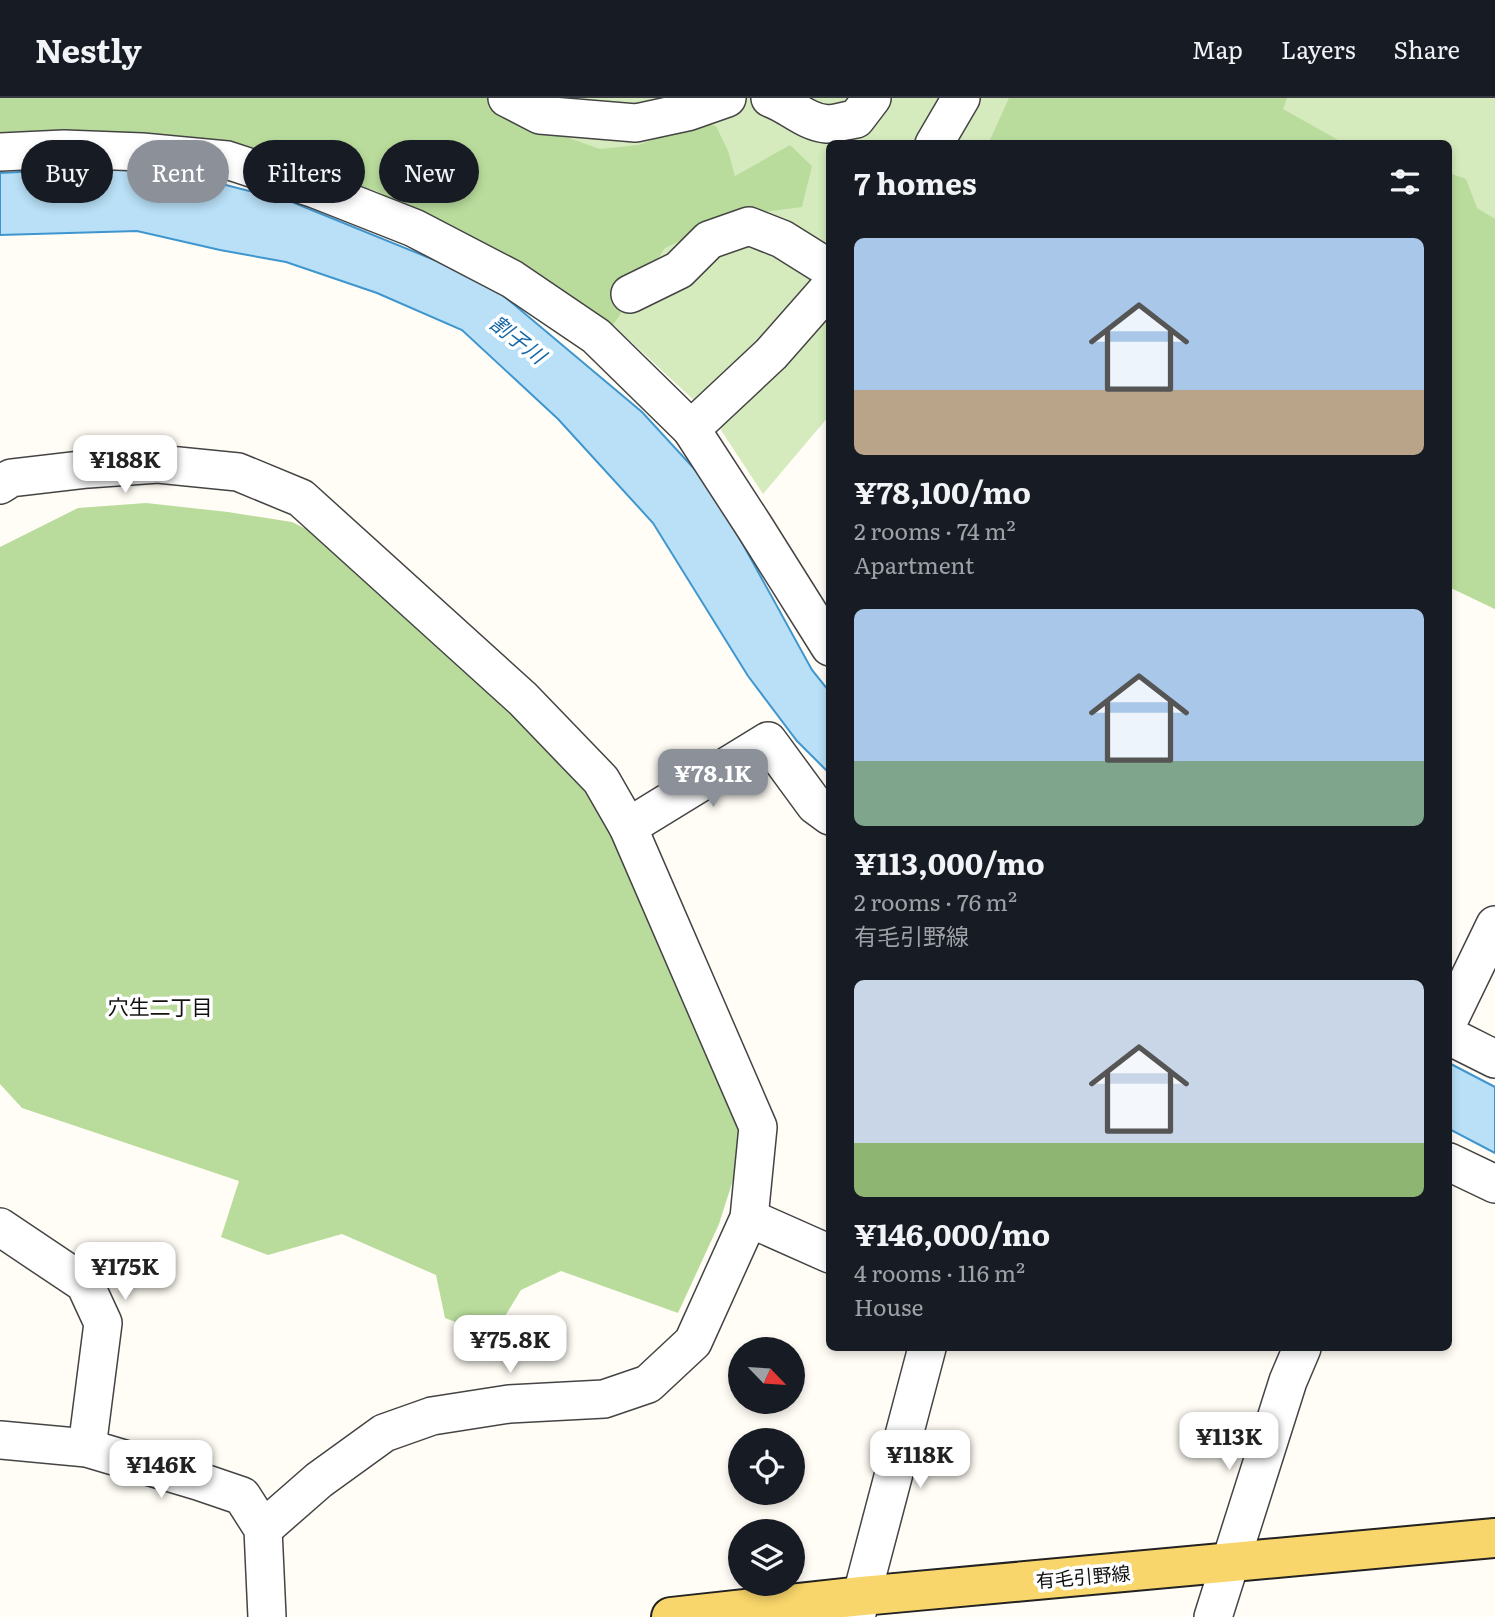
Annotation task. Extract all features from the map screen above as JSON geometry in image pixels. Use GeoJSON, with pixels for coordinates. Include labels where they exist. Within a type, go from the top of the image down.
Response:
{"type":"FeatureCollection","features":[{"type":"Feature","properties":{"kind":"main road","name":"有毛引野線"},"geometry":{"type":"LineString","coordinates":[[671,1617],[859,1606],[1230,1562],[1495,1538]]}},
{"type":"Feature","properties":{"kind":"street"},"geometry":{"type":"LineString","coordinates":[[507,98],[540,114],[636,123],[687,112],[727,98]]}},
{"type":"Feature","properties":{"kind":"street"},"geometry":{"type":"LineString","coordinates":[[770,98],[782,102],[803,117],[828,124],[856,119],[872,98]]}},
{"type":"Feature","properties":{"kind":"street"},"geometry":{"type":"LineString","coordinates":[[936,140],[961,98]]}},
{"type":"Feature","properties":{"kind":"street"},"geometry":{"type":"LineString","coordinates":[[0,152],[64,149],[142,152],[227,160],[315,188],[414,228],[512,279],[596,336],[691,429],[826,641]]}},
{"type":"Feature","properties":{"kind":"street"},"geometry":{"type":"LineString","coordinates":[[630,294],[679,270],[709,240],[749,226],[782,239],[826,266]]}},
{"type":"Feature","properties":{"kind":"street"},"geometry":{"type":"LineString","coordinates":[[691,429],[771,354],[826,292]]}},
{"type":"Feature","properties":{"kind":"street"},"geometry":{"type":"LineString","coordinates":[[0,485],[11,478],[158,464],[238,472],[301,498],[523,699],[601,780],[628,827],[758,1127],[749,1218],[693,1342],[648,1384],[604,1398],[509,1404],[432,1416],[384,1433],[319,1480],[263,1528]]}},
{"type":"Feature","properties":{"kind":"street"},"geometry":{"type":"LineString","coordinates":[[628,827],[768,741],[816,806],[826,813]]}},
{"type":"Feature","properties":{"kind":"street"},"geometry":{"type":"LineString","coordinates":[[1452,1014],[1495,925]]}},
{"type":"Feature","properties":{"kind":"street"},"geometry":{"type":"LineString","coordinates":[[1452,1038],[1495,1059]]}},
{"type":"Feature","properties":{"kind":"street"},"geometry":{"type":"LineString","coordinates":[[1452,1163],[1495,1184]]}},
{"type":"Feature","properties":{"kind":"street"},"geometry":{"type":"LineString","coordinates":[[749,1218],[826,1252]]}},
{"type":"Feature","properties":{"kind":"street"},"geometry":{"type":"LineString","coordinates":[[0,1227],[85,1284],[103,1323],[87,1448]]}},
{"type":"Feature","properties":{"kind":"street"},"geometry":{"type":"LineString","coordinates":[[859,1606],[926,1351]]}},
{"type":"Feature","properties":{"kind":"street"},"geometry":{"type":"LineString","coordinates":[[1213,1617],[1288,1381],[1301,1351]]}},
{"type":"Feature","properties":{"kind":"street"},"geometry":{"type":"LineString","coordinates":[[0,1440],[87,1448],[242,1496],[263,1528],[267,1617]]}},
{"type":"Feature","properties":{"kind":"green space"},"geometry":{"type":"Polygon","coordinates":[[[0,98],[1022,98],[1001,140],[826,140],[826,420],[763,494],[713,418],[613,325],[468,234],[402,203],[479,203],[479,140],[379,140],[379,192],[365,187],[365,140],[243,140],[243,150],[229,147],[229,140],[198,140],[175,135],[91,133],[0,98]]]}},
{"type":"Feature","properties":{"kind":"green space"},"geometry":{"type":"Polygon","coordinates":[[[0,98],[492,98],[519,120],[600,149],[639,145],[698,122],[716,126],[728,151],[735,176],[790,145],[812,166],[802,207],[733,216],[665,248],[613,325],[468,234],[402,203],[479,203],[479,140],[379,140],[379,192],[365,187],[365,140],[243,140],[243,150],[229,147],[229,140],[198,140],[175,135],[91,133],[0,137],[0,98]]]}},
{"type":"Feature","properties":{"kind":"green space"},"geometry":{"type":"Polygon","coordinates":[[[1009,98],[1287,98],[1283,109],[1338,140],[990,140],[1009,98]]]}},
{"type":"Feature","properties":{"kind":"green space"},"geometry":{"type":"Polygon","coordinates":[[[1115,98],[1495,98],[1495,609],[1452,588],[1452,140],[1197,140],[1115,98]]]}},
{"type":"Feature","properties":{"kind":"green space"},"geometry":{"type":"Polygon","coordinates":[[[1452,174],[1466,179],[1477,208],[1495,219],[1495,609],[1452,588],[1452,174]]]}},
{"type":"Feature","properties":{"kind":"green space"},"geometry":{"type":"Polygon","coordinates":[[[146,503],[292,522],[341,546],[594,787],[749,1130],[719,1224],[678,1313],[561,1271],[521,1290],[493,1336],[445,1318],[436,1275],[342,1234],[268,1255],[221,1237],[239,1181],[22,1108],[0,1084],[0,547],[78,508],[146,503]]]}},
{"type":"Feature","properties":{"kind":"water","name":"割子川"},"geometry":{"type":"Polygon","coordinates":[[[113,169],[127,170],[127,203],[229,203],[229,186],[243,189],[243,203],[294,203],[486,281],[642,412],[712,488],[812,670],[826,687],[826,770],[797,741],[748,676],[653,523],[558,419],[462,330],[377,293],[286,262],[137,231],[0,235],[0,173],[21,172],[21,203],[113,203],[113,169]]]}},
{"type":"Feature","properties":{"kind":"water"},"geometry":{"type":"Polygon","coordinates":[[[1452,1065],[1495,1087],[1495,1153],[1452,1131],[1452,1065]]]}},
{"type":"Feature","properties":{"kind":"district","name":"穴生二丁目"},"geometry":{"type":"Point","coordinates":[160,1005]}}]}
